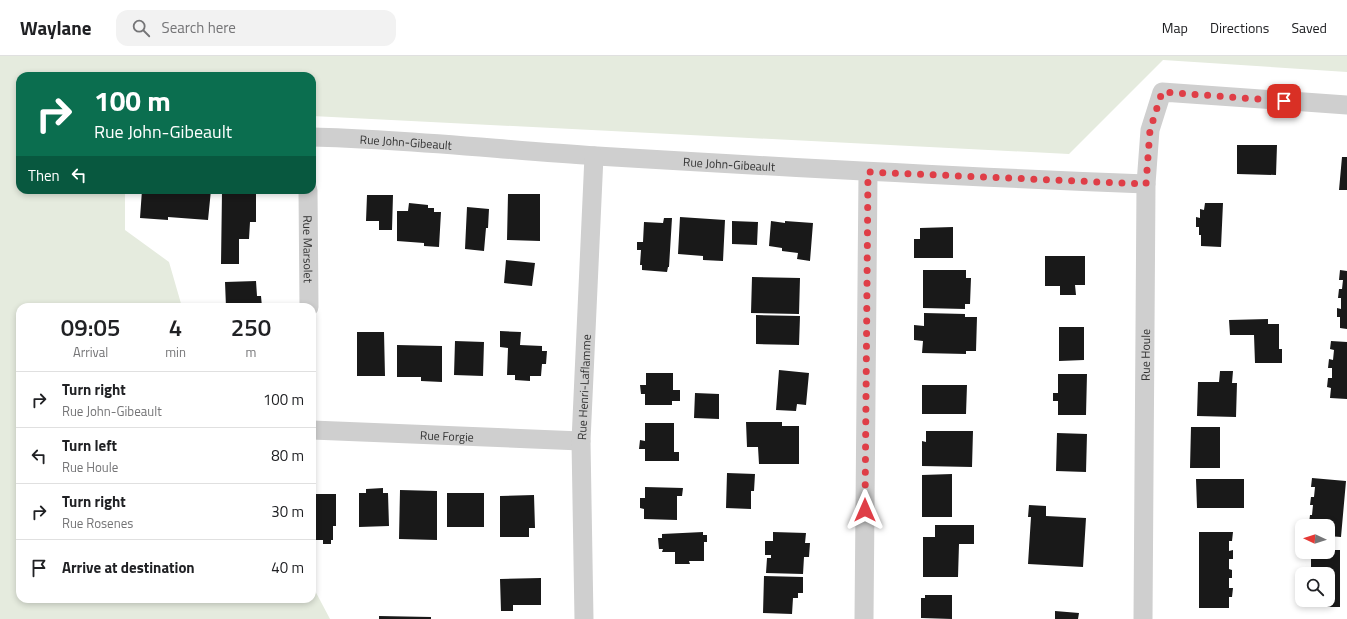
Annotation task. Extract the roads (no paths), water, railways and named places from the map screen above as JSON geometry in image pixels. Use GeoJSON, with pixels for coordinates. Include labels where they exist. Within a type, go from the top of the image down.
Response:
{"type":"FeatureCollection","features":[{"type":"Feature","properties":{"kind":"street","name":"Rue Houle"},"geometry":{"type":"LineString","coordinates":[[1143,619],[1146,184],[1150,130],[1162,92],[1347,105]]}},
{"type":"Feature","properties":{"kind":"street","name":"Rue John-Gibeault"},"geometry":{"type":"LineString","coordinates":[[316,137],[362,138],[594,156],[868,172],[1146,184]]}},
{"type":"Feature","properties":{"kind":"street","name":"Rue Henri-Laflamme"},"geometry":{"type":"LineString","coordinates":[[584,619],[581,441],[594,156]]}},
{"type":"Feature","properties":{"kind":"street"},"geometry":{"type":"LineString","coordinates":[[864,619],[868,172]]}},
{"type":"Feature","properties":{"kind":"street","name":"Rue Marsolet"},"geometry":{"type":"LineString","coordinates":[[308,194],[309,303]]}},
{"type":"Feature","properties":{"kind":"street","name":"Rue Forgie"},"geometry":{"type":"LineString","coordinates":[[316,430],[581,441]]}}]}
